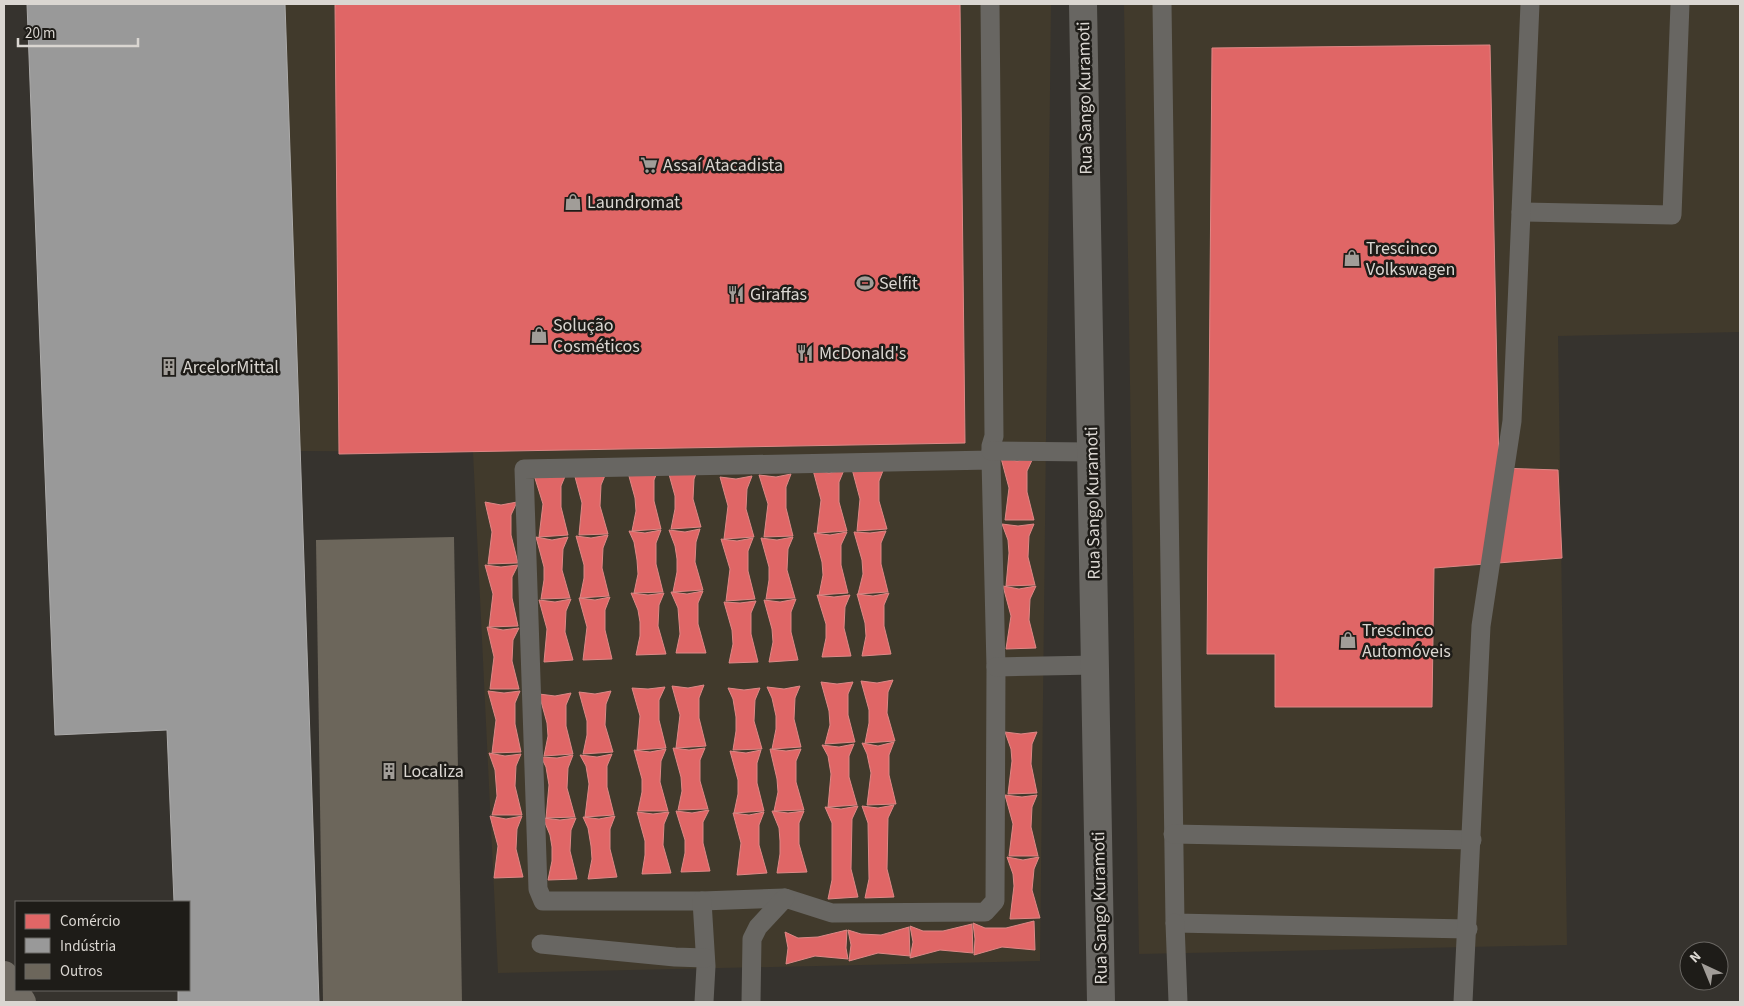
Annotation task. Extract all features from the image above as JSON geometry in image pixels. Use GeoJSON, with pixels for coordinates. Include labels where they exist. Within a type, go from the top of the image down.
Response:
{"type":"FeatureCollection","features":[{"type":"Feature","properties":{"kind":"highway"},"geometry":{"type":"LineString","coordinates":[[4,974],[22,1002]]}},
{"type":"Feature","properties":{"kind":"street","name":"Rua Sango Kuramoti"},"geometry":{"type":"LineString","coordinates":[[1083,4],[1101,1002]]}},
{"type":"Feature","properties":{"kind":"lane"},"geometry":{"type":"LineString","coordinates":[[990,4],[994,426],[991,455],[996,667],[995,901],[991,908],[985,912],[832,913],[784,898],[702,901],[548,902],[540,897],[538,889],[524,469],[617,467],[991,455],[1092,452]]}},
{"type":"Feature","properties":{"kind":"lane"},"geometry":{"type":"LineString","coordinates":[[1162,4],[1173,834],[1178,1002]]}},
{"type":"Feature","properties":{"kind":"lane"},"geometry":{"type":"LineString","coordinates":[[1463,1002],[1482,626],[1512,421],[1530,4]]}},
{"type":"Feature","properties":{"kind":"lane"},"geometry":{"type":"LineString","coordinates":[[1521,212],[1672,215],[1680,4]]}},
{"type":"Feature","properties":{"kind":"lane"},"geometry":{"type":"LineString","coordinates":[[996,667],[1096,665]]}},
{"type":"Feature","properties":{"kind":"lane"},"geometry":{"type":"LineString","coordinates":[[1173,834],[1472,840]]}},
{"type":"Feature","properties":{"kind":"lane"},"geometry":{"type":"LineString","coordinates":[[751,1002],[752,939],[758,927],[784,898]]}},
{"type":"Feature","properties":{"kind":"lane"},"geometry":{"type":"LineString","coordinates":[[702,901],[706,993],[704,1002]]}},
{"type":"Feature","properties":{"kind":"lane"},"geometry":{"type":"LineString","coordinates":[[1175,923],[1468,929]]}},
{"type":"Feature","properties":{"kind":"lane"},"geometry":{"type":"LineString","coordinates":[[541,944],[675,957],[705,958]]}},
{"type":"Feature","properties":{"kind":"shaded area"},"geometry":{"type":"Polygon","coordinates":[[[285,4],[1051,4],[1040,961],[498,973],[473,452],[300,451],[285,4]]]}},
{"type":"Feature","properties":{"kind":"shaded area","name":"Trescinco Automóveis"},"geometry":{"type":"Polygon","coordinates":[[[1124,4],[1740,4],[1740,332],[1558,336],[1567,945],[1139,954],[1124,4]]]}},
{"type":"Feature","properties":{"kind":"building: Comércio","name":"Assaí Atacadista"},"geometry":{"type":"Polygon","coordinates":[[[335,4],[960,4],[965,443],[339,454],[335,4]]]}},
{"type":"Feature","properties":{"kind":"building: Comércio","name":"Trescinco Volkswagen"},"geometry":{"type":"Polygon","coordinates":[[[1490,45],[1499,468],[1558,470],[1562,558],[1434,568],[1432,707],[1275,707],[1275,654],[1207,654],[1212,48],[1490,45]]]}},
{"type":"Feature","properties":{"kind":"building: Comércio"},"geometry":{"type":"Polygon","coordinates":[[[1001,458],[1017,461],[1033,458],[1027,471],[1027,492],[1034,520],[1005,520],[1009,488],[1001,458]]]}},
{"type":"Feature","properties":{"kind":"building: Comércio"},"geometry":{"type":"Polygon","coordinates":[[[699,466],[694,479],[693,499],[701,527],[671,529],[675,509],[675,496],[667,467],[699,466]]]}},
{"type":"Feature","properties":{"kind":"building: Comércio"},"geometry":{"type":"Polygon","coordinates":[[[659,468],[654,480],[654,501],[661,529],[632,531],[636,511],[635,498],[627,469],[659,468]]]}},
{"type":"Feature","properties":{"kind":"building: Comércio"},"geometry":{"type":"Polygon","coordinates":[[[884,468],[879,481],[879,501],[887,529],[857,531],[860,499],[852,469],[884,468]]]}},
{"type":"Feature","properties":{"kind":"building: Comércio"},"geometry":{"type":"Polygon","coordinates":[[[813,470],[829,473],[844,470],[839,482],[839,502],[847,531],[817,533],[821,500],[813,470]]]}},
{"type":"Feature","properties":{"kind":"building: Comércio"},"geometry":{"type":"Polygon","coordinates":[[[574,473],[606,473],[601,485],[600,506],[608,534],[579,535],[582,503],[574,473]]]}},
{"type":"Feature","properties":{"kind":"building: Comércio"},"geometry":{"type":"Polygon","coordinates":[[[566,474],[561,486],[561,507],[568,535],[539,537],[543,504],[534,475],[566,474]]]}},
{"type":"Feature","properties":{"kind":"building: Comércio"},"geometry":{"type":"Polygon","coordinates":[[[791,474],[786,487],[786,508],[793,536],[764,537],[768,504],[759,475],[776,477],[791,474]]]}},
{"type":"Feature","properties":{"kind":"building: Comércio"},"geometry":{"type":"Polygon","coordinates":[[[752,476],[747,489],[746,509],[754,537],[724,539],[728,506],[720,477],[736,479],[752,476]]]}},
{"type":"Feature","properties":{"kind":"building: Comércio"},"geometry":{"type":"Polygon","coordinates":[[[485,502],[501,505],[517,502],[511,515],[511,535],[518,563],[488,564],[492,532],[485,502]]]}},
{"type":"Feature","properties":{"kind":"building: Comércio"},"geometry":{"type":"Polygon","coordinates":[[[1002,524],[1018,526],[1034,524],[1029,536],[1028,557],[1035,585],[1006,586],[1009,553],[1008,540],[1002,524]]]}},
{"type":"Feature","properties":{"kind":"building: Comércio"},"geometry":{"type":"Polygon","coordinates":[[[700,529],[696,542],[695,562],[703,590],[673,592],[677,572],[677,559],[675,546],[669,530],[685,532],[700,529]]]}},
{"type":"Feature","properties":{"kind":"building: Comércio"},"geometry":{"type":"Polygon","coordinates":[[[661,530],[656,543],[656,564],[663,592],[634,593],[638,574],[637,560],[634,542],[629,531],[645,533],[661,530]]]}},
{"type":"Feature","properties":{"kind":"building: Comércio"},"geometry":{"type":"Polygon","coordinates":[[[886,531],[881,543],[881,564],[888,592],[858,594],[863,574],[862,560],[854,532],[886,531]]]}},
{"type":"Feature","properties":{"kind":"building: Comércio"},"geometry":{"type":"Polygon","coordinates":[[[847,532],[841,545],[841,565],[848,593],[819,595],[823,575],[822,562],[814,533],[830,535],[847,532]]]}},
{"type":"Feature","properties":{"kind":"building: Comércio"},"geometry":{"type":"Polygon","coordinates":[[[608,535],[603,548],[602,568],[609,596],[580,598],[584,578],[584,565],[576,536],[591,538],[608,535]]]}},
{"type":"Feature","properties":{"kind":"building: Comércio"},"geometry":{"type":"Polygon","coordinates":[[[536,537],[552,540],[568,537],[563,549],[562,570],[570,598],[541,599],[544,567],[536,537]]]}},
{"type":"Feature","properties":{"kind":"building: Comércio"},"geometry":{"type":"Polygon","coordinates":[[[793,537],[788,549],[787,570],[795,598],[766,599],[769,567],[761,538],[777,540],[793,537]]]}},
{"type":"Feature","properties":{"kind":"building: Comércio"},"geometry":{"type":"Polygon","coordinates":[[[753,538],[748,551],[748,571],[755,599],[726,601],[730,569],[721,539],[737,541],[753,538]]]}},
{"type":"Feature","properties":{"kind":"building: Comércio"},"geometry":{"type":"Polygon","coordinates":[[[485,565],[501,567],[518,565],[512,577],[512,598],[518,626],[489,627],[493,594],[485,565]]]}},
{"type":"Feature","properties":{"kind":"building: Comércio"},"geometry":{"type":"Polygon","coordinates":[[[1003,586],[1019,589],[1036,586],[1030,599],[1029,620],[1036,648],[1006,649],[1011,616],[1003,586]]]}},
{"type":"Feature","properties":{"kind":"building: Comércio"},"geometry":{"type":"Polygon","coordinates":[[[703,591],[698,603],[698,624],[706,653],[676,653],[680,634],[678,608],[671,592],[687,594],[703,591]]]}},
{"type":"Feature","properties":{"kind":"building: Comércio"},"geometry":{"type":"Polygon","coordinates":[[[631,593],[648,595],[664,593],[659,605],[658,626],[666,654],[636,655],[640,636],[640,622],[638,610],[631,593]]]}},
{"type":"Feature","properties":{"kind":"building: Comércio"},"geometry":{"type":"Polygon","coordinates":[[[889,593],[884,605],[884,626],[891,654],[862,656],[866,636],[865,623],[857,594],[873,596],[889,593]]]}},
{"type":"Feature","properties":{"kind":"building: Comércio"},"geometry":{"type":"Polygon","coordinates":[[[817,595],[834,597],[850,595],[845,607],[844,628],[851,656],[822,657],[826,638],[826,624],[817,595]]]}},
{"type":"Feature","properties":{"kind":"building: Comércio"},"geometry":{"type":"Polygon","coordinates":[[[610,597],[605,610],[605,630],[612,659],[583,660],[587,627],[579,598],[595,600],[610,597]]]}},
{"type":"Feature","properties":{"kind":"building: Comércio"},"geometry":{"type":"Polygon","coordinates":[[[571,599],[566,611],[565,632],[573,660],[544,662],[547,629],[539,600],[555,602],[571,599]]]}},
{"type":"Feature","properties":{"kind":"building: Comércio"},"geometry":{"type":"Polygon","coordinates":[[[796,599],[791,612],[791,632],[798,660],[769,662],[773,642],[772,629],[764,600],[780,602],[796,599]]]}},
{"type":"Feature","properties":{"kind":"building: Comércio"},"geometry":{"type":"Polygon","coordinates":[[[756,601],[751,613],[751,634],[758,662],[729,663],[733,644],[732,630],[724,602],[756,601]]]}},
{"type":"Feature","properties":{"kind":"building: Comércio"},"geometry":{"type":"Polygon","coordinates":[[[487,627],[503,630],[519,628],[513,640],[512,661],[519,689],[490,689],[494,657],[487,627]]]}},
{"type":"Feature","properties":{"kind":"building: Comércio"},"geometry":{"type":"Polygon","coordinates":[[[893,680],[888,692],[887,713],[895,741],[865,743],[869,723],[869,710],[861,681],[877,683],[893,680]]]}},
{"type":"Feature","properties":{"kind":"building: Comércio"},"geometry":{"type":"Polygon","coordinates":[[[821,682],[837,684],[853,682],[848,694],[848,715],[855,742],[825,744],[830,725],[829,711],[821,682]]]}},
{"type":"Feature","properties":{"kind":"building: Comércio"},"geometry":{"type":"Polygon","coordinates":[[[704,685],[699,698],[699,718],[706,746],[676,748],[680,715],[672,686],[688,688],[704,685]]]}},
{"type":"Feature","properties":{"kind":"building: Comércio"},"geometry":{"type":"Polygon","coordinates":[[[800,686],[795,698],[794,719],[801,747],[772,749],[776,729],[776,716],[772,698],[767,687],[784,689],[800,686]]]}},
{"type":"Feature","properties":{"kind":"building: Comércio"},"geometry":{"type":"Polygon","coordinates":[[[665,687],[659,700],[659,720],[666,748],[637,750],[640,716],[632,688],[665,687]]]}},
{"type":"Feature","properties":{"kind":"building: Comércio"},"geometry":{"type":"Polygon","coordinates":[[[728,688],[744,690],[760,688],[755,700],[754,721],[762,749],[733,750],[736,717],[733,699],[728,688]]]}},
{"type":"Feature","properties":{"kind":"building: Comércio"},"geometry":{"type":"Polygon","coordinates":[[[488,691],[504,693],[520,691],[515,703],[515,724],[521,752],[492,753],[496,720],[488,691]]]}},
{"type":"Feature","properties":{"kind":"building: Comércio"},"geometry":{"type":"Polygon","coordinates":[[[611,691],[606,704],[605,725],[613,752],[583,754],[587,735],[587,721],[579,692],[595,694],[611,691]]]}},
{"type":"Feature","properties":{"kind":"building: Comércio"},"geometry":{"type":"Polygon","coordinates":[[[571,693],[566,705],[566,726],[573,754],[544,756],[548,736],[547,723],[539,694],[555,696],[571,693]]]}},
{"type":"Feature","properties":{"kind":"building: Comércio"},"geometry":{"type":"Polygon","coordinates":[[[1005,732],[1021,734],[1037,732],[1032,744],[1031,764],[1037,793],[1008,794],[1012,761],[1011,749],[1005,732]]]}},
{"type":"Feature","properties":{"kind":"building: Comércio"},"geometry":{"type":"Polygon","coordinates":[[[894,742],[889,755],[889,775],[896,804],[867,805],[871,773],[867,754],[862,743],[878,746],[894,742]]]}},
{"type":"Feature","properties":{"kind":"building: Comércio"},"geometry":{"type":"Polygon","coordinates":[[[854,744],[849,756],[849,777],[857,805],[828,807],[831,774],[828,756],[822,745],[839,747],[854,744]]]}},
{"type":"Feature","properties":{"kind":"building: Comércio"},"geometry":{"type":"Polygon","coordinates":[[[673,748],[689,750],[705,748],[700,760],[700,781],[708,809],[678,810],[682,791],[681,777],[673,748]]]}},
{"type":"Feature","properties":{"kind":"building: Comércio"},"geometry":{"type":"Polygon","coordinates":[[[666,749],[661,761],[660,782],[668,811],[638,811],[642,792],[642,779],[634,750],[650,752],[666,749]]]}},
{"type":"Feature","properties":{"kind":"building: Comércio"},"geometry":{"type":"Polygon","coordinates":[[[770,749],[786,751],[801,749],[796,761],[796,782],[804,810],[774,811],[778,792],[770,749]]]}},
{"type":"Feature","properties":{"kind":"building: Comércio"},"geometry":{"type":"Polygon","coordinates":[[[761,750],[757,763],[757,783],[764,811],[734,813],[738,794],[738,780],[730,751],[746,753],[761,750]]]}},
{"type":"Feature","properties":{"kind":"building: Comércio"},"geometry":{"type":"Polygon","coordinates":[[[489,753],[505,756],[521,754],[516,766],[515,786],[522,815],[492,815],[497,796],[495,770],[489,753]]]}},
{"type":"Feature","properties":{"kind":"building: Comércio"},"geometry":{"type":"Polygon","coordinates":[[[612,754],[607,766],[607,787],[614,815],[585,817],[589,784],[586,766],[580,755],[597,757],[612,754]]]}},
{"type":"Feature","properties":{"kind":"building: Comércio"},"geometry":{"type":"Polygon","coordinates":[[[573,755],[568,768],[567,788],[575,817],[546,818],[549,785],[546,767],[541,757],[557,758],[573,755]]]}},
{"type":"Feature","properties":{"kind":"building: Comércio"},"geometry":{"type":"Polygon","coordinates":[[[1005,795],[1022,797],[1037,795],[1032,807],[1031,827],[1038,856],[1009,856],[1013,824],[1005,795]]]}},
{"type":"Feature","properties":{"kind":"building: Comércio"},"geometry":{"type":"Polygon","coordinates":[[[894,805],[888,818],[887,869],[894,897],[865,898],[869,879],[868,823],[862,806],[878,808],[894,805]]]}},
{"type":"Feature","properties":{"kind":"building: Comércio"},"geometry":{"type":"Polygon","coordinates":[[[858,806],[852,819],[851,869],[858,897],[828,899],[832,880],[832,823],[825,807],[841,809],[858,806]]]}},
{"type":"Feature","properties":{"kind":"building: Comércio"},"geometry":{"type":"Polygon","coordinates":[[[709,810],[703,822],[703,843],[710,871],[681,872],[685,853],[685,840],[676,811],[692,813],[709,810]]]}},
{"type":"Feature","properties":{"kind":"building: Comércio"},"geometry":{"type":"Polygon","coordinates":[[[772,811],[788,813],[804,811],[799,823],[799,844],[807,872],[777,873],[780,854],[779,828],[772,811]]]}},
{"type":"Feature","properties":{"kind":"building: Comércio"},"geometry":{"type":"Polygon","coordinates":[[[637,812],[653,814],[669,812],[664,824],[663,845],[671,873],[642,874],[645,841],[637,812]]]}},
{"type":"Feature","properties":{"kind":"building: Comércio"},"geometry":{"type":"Polygon","coordinates":[[[764,812],[759,825],[759,845],[767,873],[737,875],[741,843],[733,813],[749,815],[764,812]]]}},
{"type":"Feature","properties":{"kind":"building: Comércio"},"geometry":{"type":"Polygon","coordinates":[[[490,816],[506,819],[522,816],[517,829],[516,849],[523,877],[494,878],[498,846],[490,816]]]}},
{"type":"Feature","properties":{"kind":"building: Comércio"},"geometry":{"type":"Polygon","coordinates":[[[615,816],[610,829],[610,849],[617,877],[588,879],[592,859],[591,846],[588,828],[583,817],[599,819],[615,816]]]}},
{"type":"Feature","properties":{"kind":"building: Comércio"},"geometry":{"type":"Polygon","coordinates":[[[543,818],[560,820],[576,818],[571,830],[570,851],[577,879],[548,880],[552,861],[552,847],[550,835],[543,818]]]}},
{"type":"Feature","properties":{"kind":"building: Comércio"},"geometry":{"type":"Polygon","coordinates":[[[1007,857],[1023,860],[1039,857],[1034,869],[1032,890],[1040,918],[1010,919],[1014,886],[1013,874],[1007,857]]]}},
{"type":"Feature","properties":{"kind":"building: Comércio"},"geometry":{"type":"Polygon","coordinates":[[[1034,921],[1035,950],[1002,947],[974,955],[973,923],[985,928],[1006,928],[1034,921]]]}},
{"type":"Feature","properties":{"kind":"building: Comércio"},"geometry":{"type":"Polygon","coordinates":[[[972,924],[973,953],[940,950],[910,958],[913,942],[910,926],[923,931],[943,931],[972,924]]]}},
{"type":"Feature","properties":{"kind":"building: Comércio"},"geometry":{"type":"Polygon","coordinates":[[[909,927],[910,956],[878,953],[849,961],[851,945],[848,930],[861,934],[881,935],[909,927]]]}},
{"type":"Feature","properties":{"kind":"building: Comércio"},"geometry":{"type":"Polygon","coordinates":[[[847,930],[846,948],[848,959],[815,956],[786,964],[788,948],[785,932],[798,938],[818,937],[847,930]]]}},
{"type":"Feature","properties":{"kind":"building: Indústria","name":"ArcelorMittal"},"geometry":{"type":"Polygon","coordinates":[[[27,4],[285,4],[319,1002],[178,1002],[178,991],[190,991],[190,901],[174,901],[167,730],[55,735],[27,4]]]}},
{"type":"Feature","properties":{"kind":"building: Outros","name":"Localiza"},"geometry":{"type":"Polygon","coordinates":[[[454,537],[462,1002],[323,1002],[316,540],[454,537]]]}},
{"type":"Feature","properties":{"kind":"place","name":"Assaí Atacadista"},"geometry":{"type":"Point","coordinates":[649,165]}},
{"type":"Feature","properties":{"kind":"place","name":"Laundromat"},"geometry":{"type":"Point","coordinates":[573,202]}},
{"type":"Feature","properties":{"kind":"place","name":"Trescinco Volkswagen"},"geometry":{"type":"Point","coordinates":[1352,258]}},
{"type":"Feature","properties":{"kind":"place","name":"Selfit"},"geometry":{"type":"Point","coordinates":[865,283]}},
{"type":"Feature","properties":{"kind":"place","name":"Giraffas"},"geometry":{"type":"Point","coordinates":[736,294]}},
{"type":"Feature","properties":{"kind":"place","name":"Solução Cosméticos"},"geometry":{"type":"Point","coordinates":[539,335]}},
{"type":"Feature","properties":{"kind":"place","name":"McDonald's"},"geometry":{"type":"Point","coordinates":[805,353]}},
{"type":"Feature","properties":{"kind":"place","name":"ArcelorMittal"},"geometry":{"type":"Point","coordinates":[169,367]}},
{"type":"Feature","properties":{"kind":"place","name":"Trescinco Automóveis"},"geometry":{"type":"Point","coordinates":[1348,640]}},
{"type":"Feature","properties":{"kind":"place","name":"Localiza"},"geometry":{"type":"Point","coordinates":[389,771]}}]}
